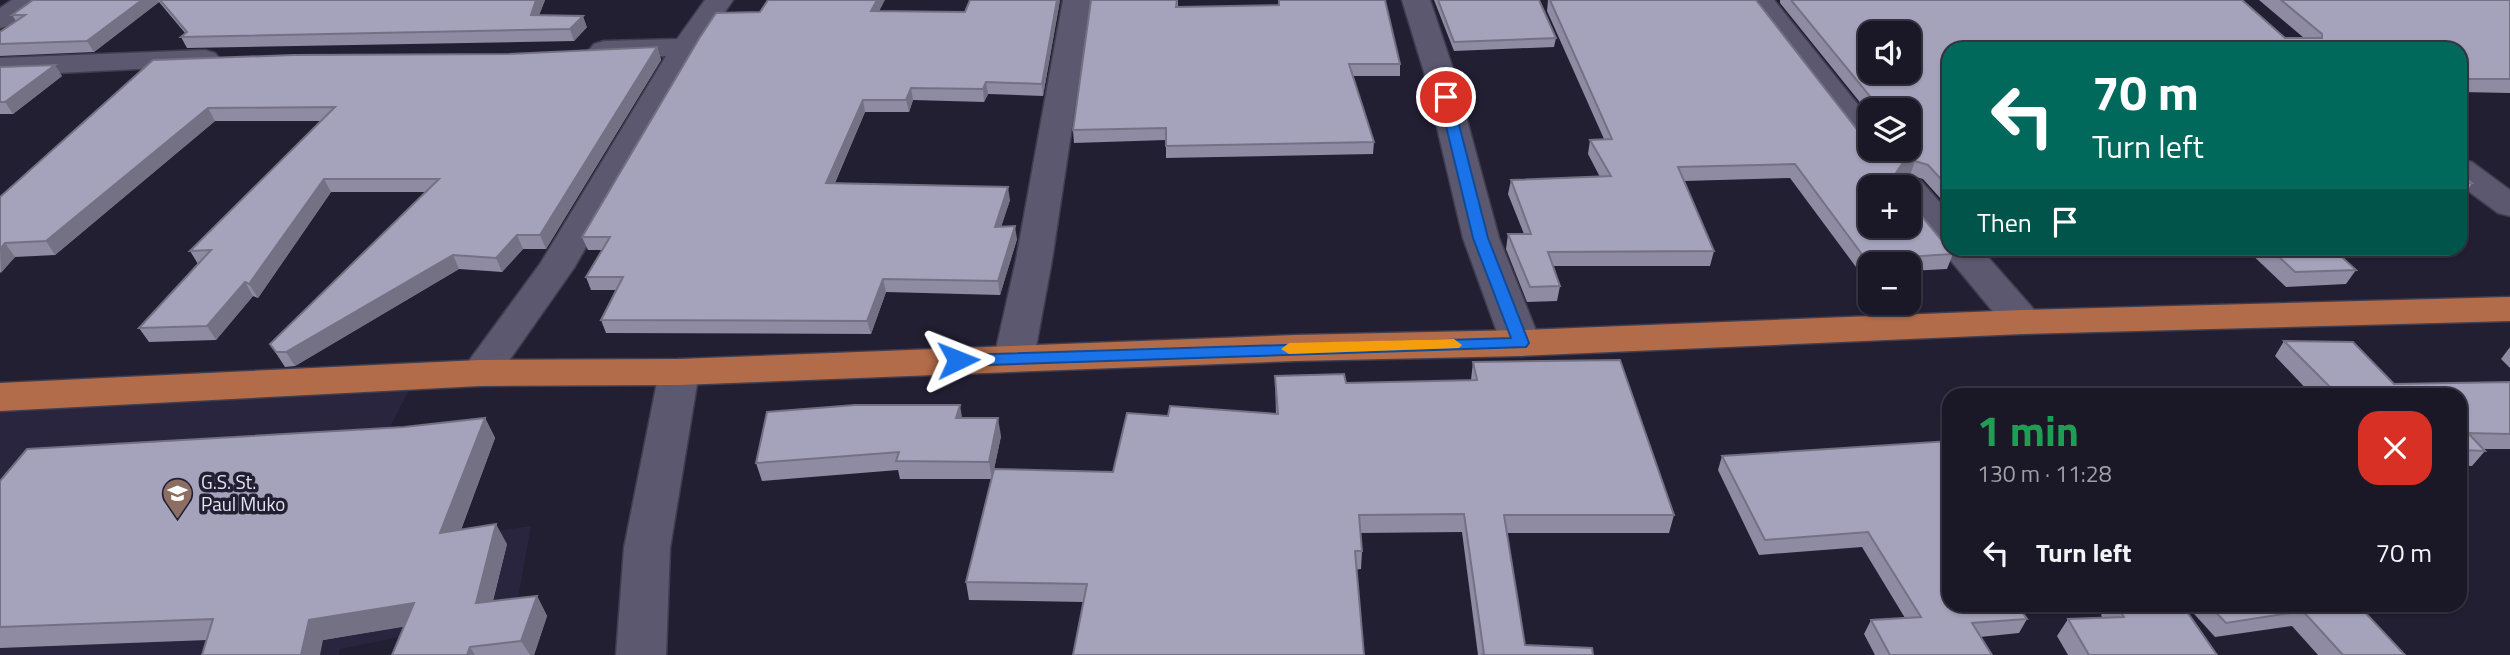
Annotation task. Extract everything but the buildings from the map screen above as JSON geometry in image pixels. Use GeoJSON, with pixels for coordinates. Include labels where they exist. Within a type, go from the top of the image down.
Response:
{"type":"FeatureCollection","features":[{"type":"Feature","properties":{"kind":"highway"},"geometry":{"type":"LineString","coordinates":[[0,397],[480,373],[679,372],[1013,358],[1521,343],[2023,322],[2510,309]]}},
{"type":"Feature","properties":{"kind":"street"},"geometry":{"type":"LineString","coordinates":[[0,20],[31,0]]}},
{"type":"Feature","properties":{"kind":"street"},"geometry":{"type":"LineString","coordinates":[[480,373],[556,268],[686,47],[719,0]]}},
{"type":"Feature","properties":{"kind":"street"},"geometry":{"type":"LineString","coordinates":[[1013,358],[1034,260],[1077,0]]}},
{"type":"Feature","properties":{"kind":"street"},"geometry":{"type":"LineString","coordinates":[[1416,0],[1439,72],[1481,238],[1521,343]]}},
{"type":"Feature","properties":{"kind":"street"},"geometry":{"type":"LineString","coordinates":[[1760,0],[1858,125]]}},
{"type":"Feature","properties":{"kind":"street"},"geometry":{"type":"LineString","coordinates":[[575,51],[686,47]]}},
{"type":"Feature","properties":{"kind":"street"},"geometry":{"type":"LineString","coordinates":[[0,66],[230,58]]}},
{"type":"Feature","properties":{"kind":"street"},"geometry":{"type":"LineString","coordinates":[[1886,161],[1898,175]]}},
{"type":"Feature","properties":{"kind":"street"},"geometry":{"type":"LineString","coordinates":[[2467,174],[2510,206]]}},
{"type":"Feature","properties":{"kind":"street"},"geometry":{"type":"LineString","coordinates":[[1921,202],[1942,227]]}},
{"type":"Feature","properties":{"kind":"street"},"geometry":{"type":"LineString","coordinates":[[1967,256],[2023,322]]}},
{"type":"Feature","properties":{"kind":"street"},"geometry":{"type":"LineString","coordinates":[[641,655],[647,548],[679,372]]}},
{"type":"Feature","properties":{"kind":"shaded area","name":"G.S. St. Paul Muko"},"geometry":{"type":"Polygon","coordinates":[[[416,376],[361,485],[362,550],[531,526],[515,614],[340,649],[339,655],[0,655],[0,397],[416,376]]]}},
{"type":"Feature","properties":{"kind":"slow traffic"},"geometry":{"type":"LineString","coordinates":[[1289,349],[1454,345]]}},
{"type":"Feature","properties":{"kind":"place","name":"G.S. St. Paul Muko"},"geometry":{"type":"Point","coordinates":[178,520]}},
{"type":"Feature","properties":{"kind":"route"},"geometry":{"type":"LineString","coordinates":[[958,360],[1521,343],[1481,238],[1446,97]]}}]}
